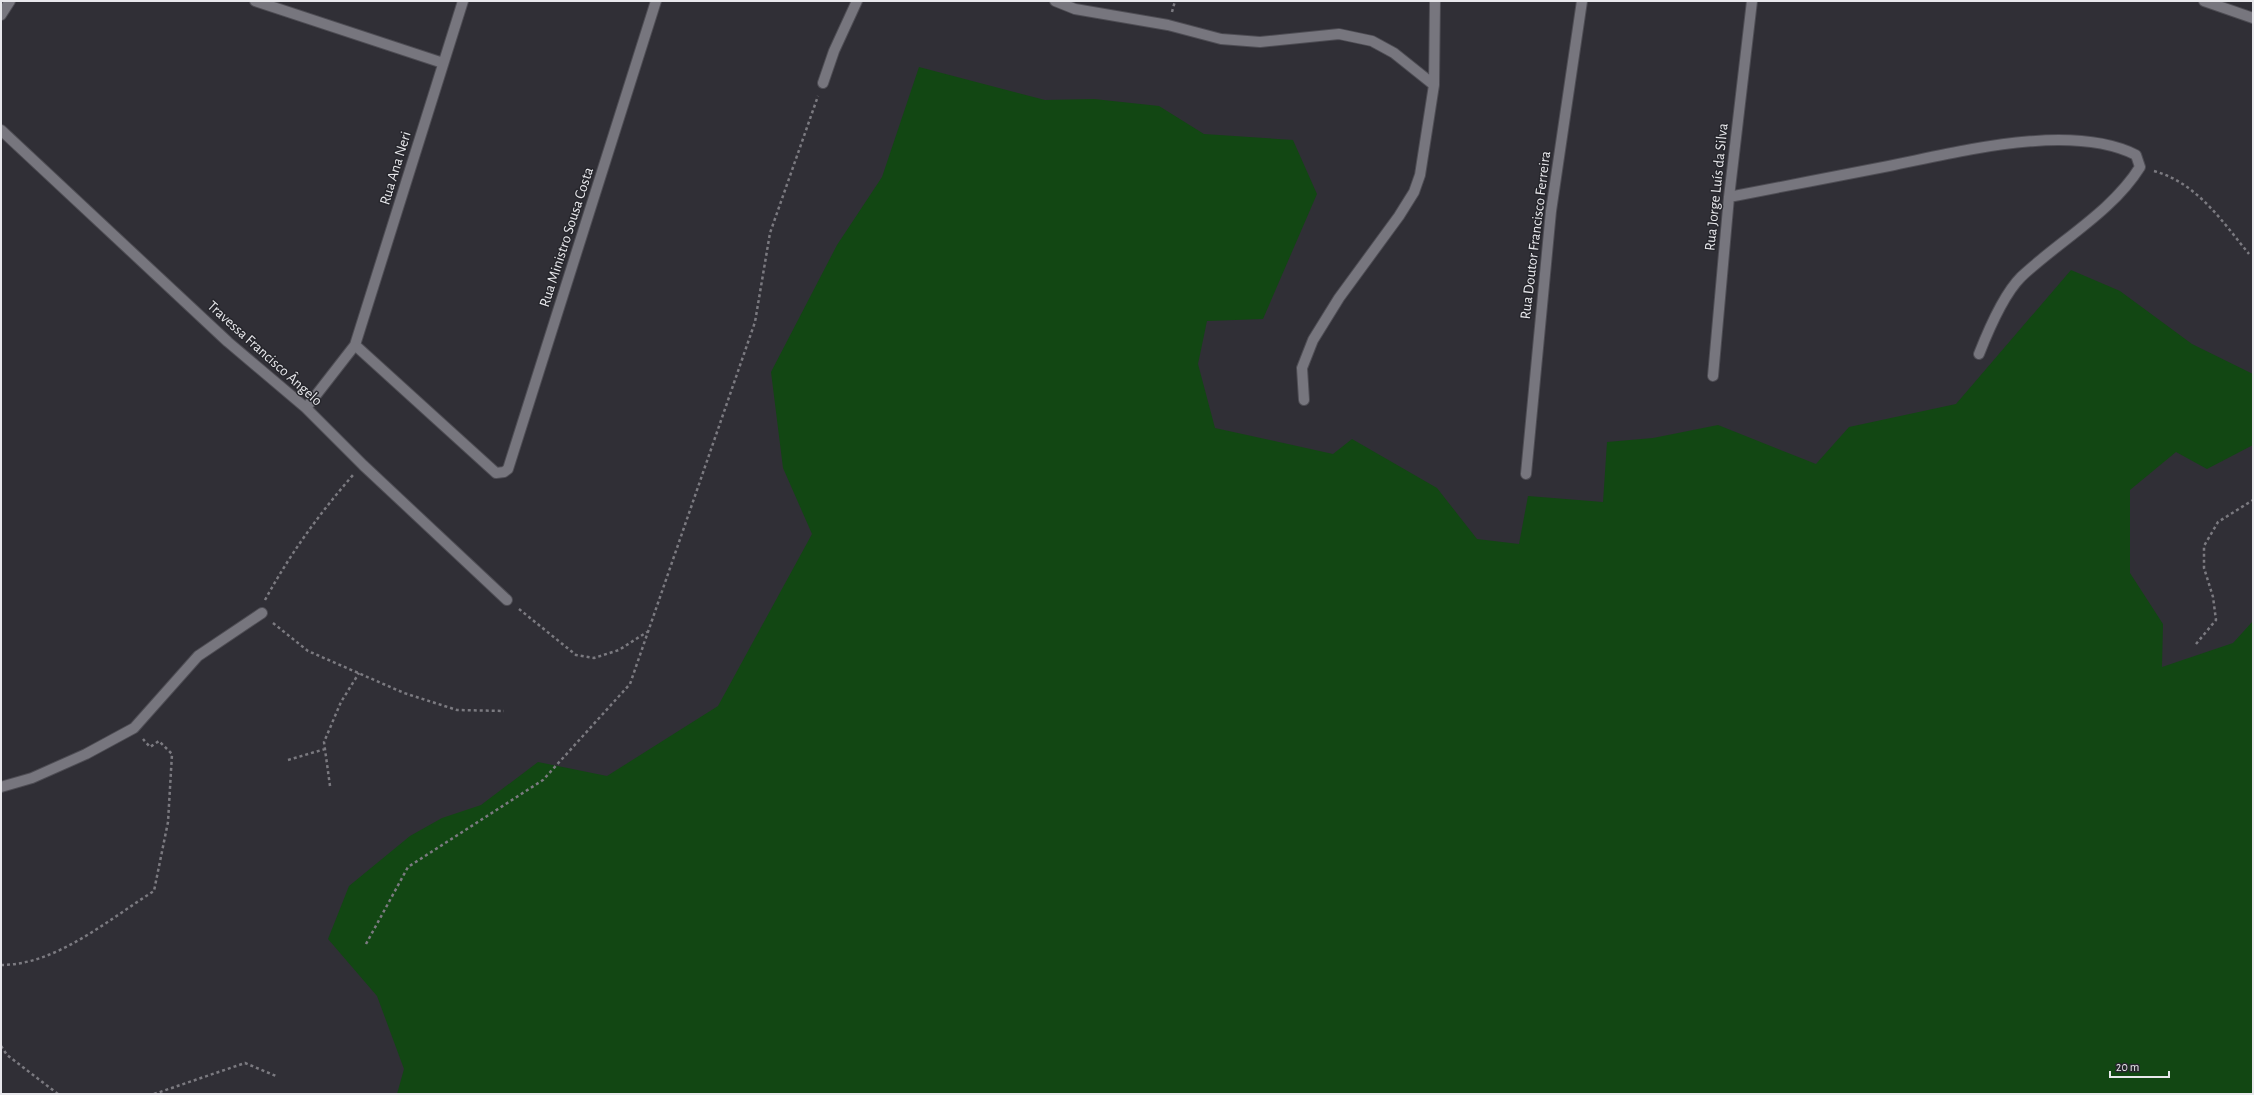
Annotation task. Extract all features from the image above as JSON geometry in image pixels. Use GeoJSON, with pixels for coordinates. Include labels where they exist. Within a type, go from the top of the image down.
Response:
{"type":"FeatureCollection","features":[{"type":"Feature","properties":{"kind":"street"},"geometry":{"type":"LineString","coordinates":[[1,15],[10,1]]}},
{"type":"Feature","properties":{"kind":"street"},"geometry":{"type":"LineString","coordinates":[[255,1],[268,3],[443,63]]}},
{"type":"Feature","properties":{"kind":"street","name":"Rua Ana Neri"},"geometry":{"type":"LineString","coordinates":[[306,408],[355,345],[463,1]]}},
{"type":"Feature","properties":{"kind":"street","name":"Rua Ministro Sousa Costa"},"geometry":{"type":"LineString","coordinates":[[355,345],[496,473],[504,472],[508,469],[656,1]]}},
{"type":"Feature","properties":{"kind":"street"},"geometry":{"type":"LineString","coordinates":[[823,83],[834,51],[857,1]]}},
{"type":"Feature","properties":{"kind":"street"},"geometry":{"type":"LineString","coordinates":[[1054,1],[1075,9],[1168,25],[1221,38],[1260,42],[1339,34],[1372,40],[1394,53],[1434,85]]}},
{"type":"Feature","properties":{"kind":"street"},"geometry":{"type":"LineString","coordinates":[[1304,400],[1302,368],[1314,340],[1339,298],[1399,216],[1414,192],[1420,175],[1434,85],[1435,1]]}},
{"type":"Feature","properties":{"kind":"street","name":"Rua Doutor Francisco Ferreira"},"geometry":{"type":"LineString","coordinates":[[1526,474],[1551,211],[1582,1]]}},
{"type":"Feature","properties":{"kind":"street","name":"Rua Jorge Luís da Silva"},"geometry":{"type":"LineString","coordinates":[[1713,376],[1729,197],[1752,1]]}},
{"type":"Feature","properties":{"kind":"street"},"geometry":{"type":"LineString","coordinates":[[2204,1],[2253,18]]}},
{"type":"Feature","properties":{"kind":"street","name":"Travessa Francisco Ângelo"},"geometry":{"type":"LineString","coordinates":[[1,130],[228,342],[306,408],[363,464],[508,600]]}},
{"type":"Feature","properties":{"kind":"street"},"geometry":{"type":"LineString","coordinates":[[1729,197],[1967,151],[2029,142],[2074,141],[2122,148],[2136,155],[2140,167],[2119,193],[2020,278],[1995,317],[1979,354]]}},
{"type":"Feature","properties":{"kind":"street"},"geometry":{"type":"LineString","coordinates":[[1,787],[32,778],[134,728],[198,656],[262,613]]}},
{"type":"Feature","properties":{"kind":"path"},"geometry":{"type":"LineString","coordinates":[[366,944],[408,867],[543,780],[630,684],[755,322],[770,233],[823,83]]}},
{"type":"Feature","properties":{"kind":"path"},"geometry":{"type":"LineString","coordinates":[[2140,167],[2160,173],[2192,189],[2214,210],[2249,254]]}},
{"type":"Feature","properties":{"kind":"path"},"geometry":{"type":"LineString","coordinates":[[363,464],[315,521],[280,573],[262,606],[262,613],[308,651],[404,693],[457,710],[504,711]]}},
{"type":"Feature","properties":{"kind":"path"},"geometry":{"type":"LineString","coordinates":[[2196,644],[2216,620],[2214,597],[2204,568],[2204,546],[2218,522],[2253,500]]}},
{"type":"Feature","properties":{"kind":"path"},"geometry":{"type":"LineString","coordinates":[[508,600],[576,655],[594,658],[619,650],[648,631]]}},
{"type":"Feature","properties":{"kind":"path"},"geometry":{"type":"LineString","coordinates":[[330,786],[324,742],[341,702],[358,673]]}},
{"type":"Feature","properties":{"kind":"path"},"geometry":{"type":"LineString","coordinates":[[1,965],[15,965],[48,957],[154,892],[168,822],[172,754],[158,741],[150,747],[134,728]]}},
{"type":"Feature","properties":{"kind":"path"},"geometry":{"type":"LineString","coordinates":[[288,760],[325,750]]}},
{"type":"Feature","properties":{"kind":"path"},"geometry":{"type":"LineString","coordinates":[[1,1046],[7,1055],[58,1094]]}},
{"type":"Feature","properties":{"kind":"path"},"geometry":{"type":"LineString","coordinates":[[154,1094],[245,1063],[276,1076]]}},
{"type":"Feature","properties":{"kind":"green space"},"geometry":{"type":"Polygon","coordinates":[[[919,67],[1045,100],[1094,99],[1159,106],[1204,134],[1293,140],[1317,194],[1263,319],[1207,321],[1198,364],[1215,428],[1333,454],[1352,439],[1437,488],[1477,539],[1519,544],[1528,496],[1603,502],[1607,442],[1653,438],[1718,425],[1816,464],[1849,427],[1956,404],[2071,270],[2120,291],[2192,344],[2253,374],[2253,445],[2207,469],[2176,452],[2130,490],[2130,573],[2163,624],[2162,667],[2233,643],[2253,621],[2253,1094],[397,1094],[404,1069],[377,996],[328,939],[349,886],[410,836],[442,818],[481,805],[538,762],[607,776],[718,706],[812,534],[783,468],[771,372],[837,245],[882,177],[919,67]]]}}]}
